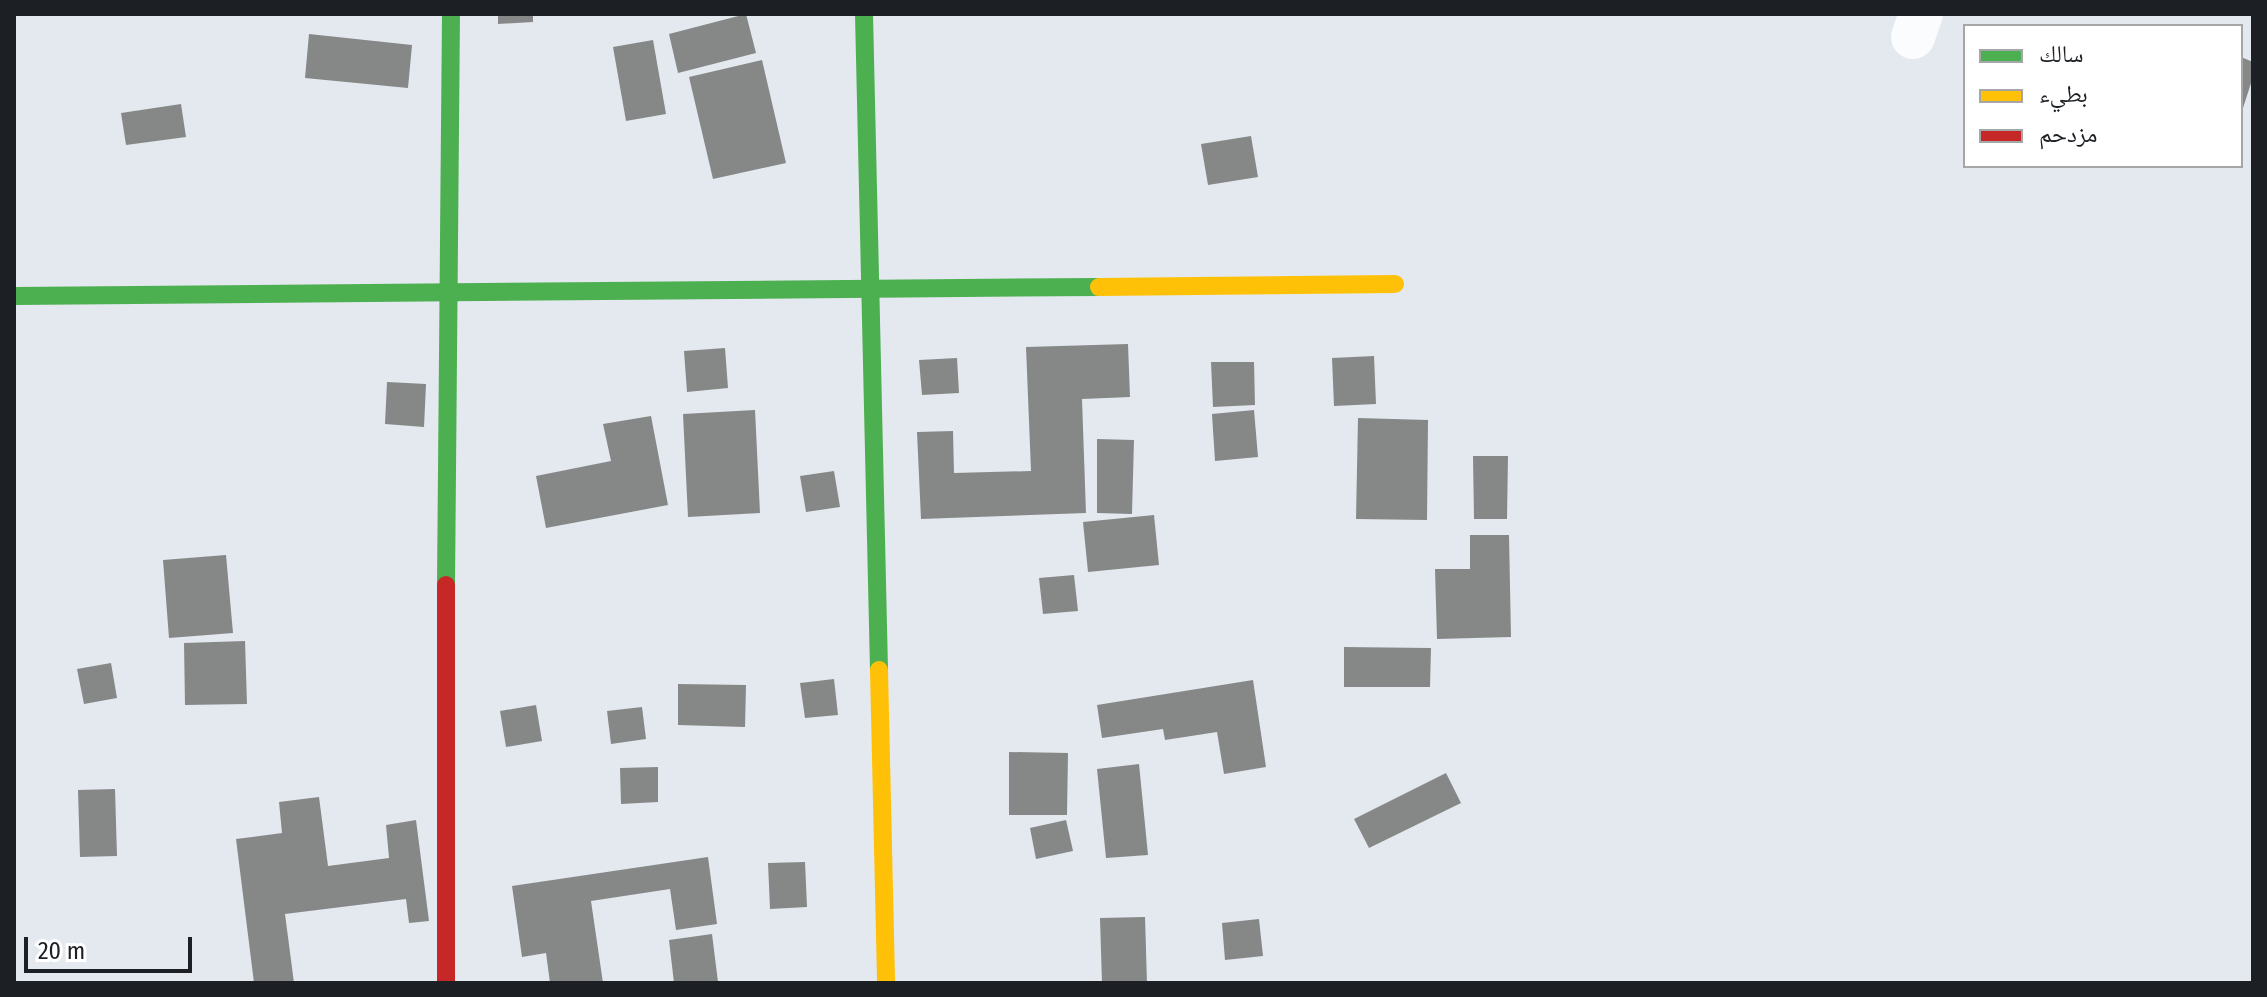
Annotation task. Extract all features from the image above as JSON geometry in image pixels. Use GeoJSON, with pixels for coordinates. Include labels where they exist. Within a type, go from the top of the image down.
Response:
{"type":"FeatureCollection","features":[{"type":"Feature","properties":{"kind":"street"},"geometry":{"type":"LineString","coordinates":[[446,983],[446,292],[451,14]]}},
{"type":"Feature","properties":{"kind":"street"},"geometry":{"type":"LineString","coordinates":[[864,14],[886,983]]}},
{"type":"Feature","properties":{"kind":"street"},"geometry":{"type":"LineString","coordinates":[[14,296],[1395,284]]}},
{"type":"Feature","properties":{"kind":"building"},"geometry":{"type":"Polygon","coordinates":[[[498,14],[533,14],[533,22],[498,24],[498,14]]]}},
{"type":"Feature","properties":{"kind":"building"},"geometry":{"type":"Polygon","coordinates":[[[746,14],[756,53],[678,73],[669,34],[746,14]]]}},
{"type":"Feature","properties":{"kind":"building"},"geometry":{"type":"Polygon","coordinates":[[[309,34],[412,45],[408,88],[305,78],[309,34]]]}},
{"type":"Feature","properties":{"kind":"building"},"geometry":{"type":"Polygon","coordinates":[[[653,40],[666,114],[626,121],[613,47],[653,40]]]}},
{"type":"Feature","properties":{"kind":"building"},"geometry":{"type":"Polygon","coordinates":[[[2243,58],[2253,62],[2253,77],[2243,108],[2243,58]]]}},
{"type":"Feature","properties":{"kind":"building"},"geometry":{"type":"Polygon","coordinates":[[[762,60],[786,163],[713,179],[689,77],[762,60]]]}},
{"type":"Feature","properties":{"kind":"building"},"geometry":{"type":"Polygon","coordinates":[[[181,104],[186,137],[126,145],[121,113],[181,104]]]}},
{"type":"Feature","properties":{"kind":"building"},"geometry":{"type":"Polygon","coordinates":[[[1251,136],[1258,177],[1208,185],[1201,144],[1251,136]]]}},
{"type":"Feature","properties":{"kind":"building"},"geometry":{"type":"Polygon","coordinates":[[[1128,344],[1130,397],[1082,399],[1086,513],[921,519],[917,432],[953,431],[954,473],[1031,471],[1026,347],[1128,344]]]}},
{"type":"Feature","properties":{"kind":"building"},"geometry":{"type":"Polygon","coordinates":[[[725,348],[728,388],[687,392],[684,351],[725,348]]]}},
{"type":"Feature","properties":{"kind":"building"},"geometry":{"type":"Polygon","coordinates":[[[1374,356],[1376,404],[1334,406],[1332,358],[1374,356]]]}},
{"type":"Feature","properties":{"kind":"building"},"geometry":{"type":"Polygon","coordinates":[[[957,358],[959,393],[922,395],[919,360],[957,358]]]}},
{"type":"Feature","properties":{"kind":"building"},"geometry":{"type":"Polygon","coordinates":[[[1211,362],[1254,362],[1255,405],[1213,407],[1211,362]]]}},
{"type":"Feature","properties":{"kind":"building"},"geometry":{"type":"Polygon","coordinates":[[[387,382],[426,384],[424,427],[385,424],[387,382]]]}},
{"type":"Feature","properties":{"kind":"building"},"geometry":{"type":"Polygon","coordinates":[[[755,410],[760,513],[688,517],[683,414],[755,410]]]}},
{"type":"Feature","properties":{"kind":"building"},"geometry":{"type":"Polygon","coordinates":[[[1254,410],[1258,457],[1215,461],[1212,414],[1254,410]]]}},
{"type":"Feature","properties":{"kind":"building"},"geometry":{"type":"Polygon","coordinates":[[[651,416],[668,505],[546,528],[536,476],[611,461],[603,424],[651,416]]]}},
{"type":"Feature","properties":{"kind":"building"},"geometry":{"type":"Polygon","coordinates":[[[1358,418],[1428,420],[1427,520],[1356,519],[1358,418]]]}},
{"type":"Feature","properties":{"kind":"building"},"geometry":{"type":"Polygon","coordinates":[[[1097,439],[1134,440],[1132,514],[1097,513],[1097,439]]]}},
{"type":"Feature","properties":{"kind":"building"},"geometry":{"type":"Polygon","coordinates":[[[1473,456],[1508,456],[1507,519],[1474,519],[1473,456]]]}},
{"type":"Feature","properties":{"kind":"building"},"geometry":{"type":"Polygon","coordinates":[[[834,471],[840,507],[806,512],[800,476],[834,471]]]}},
{"type":"Feature","properties":{"kind":"building"},"geometry":{"type":"Polygon","coordinates":[[[1154,515],[1159,565],[1088,572],[1083,522],[1154,515]]]}},
{"type":"Feature","properties":{"kind":"building"},"geometry":{"type":"Polygon","coordinates":[[[1470,535],[1509,535],[1511,637],[1437,639],[1435,569],[1470,569],[1470,535]]]}},
{"type":"Feature","properties":{"kind":"building"},"geometry":{"type":"Polygon","coordinates":[[[226,555],[233,633],[169,638],[163,560],[226,555]]]}},
{"type":"Feature","properties":{"kind":"building"},"geometry":{"type":"Polygon","coordinates":[[[1074,575],[1078,611],[1043,614],[1039,578],[1074,575]]]}},
{"type":"Feature","properties":{"kind":"building"},"geometry":{"type":"Polygon","coordinates":[[[245,641],[247,704],[185,705],[184,643],[245,641]]]}},
{"type":"Feature","properties":{"kind":"building"},"geometry":{"type":"Polygon","coordinates":[[[1344,647],[1431,648],[1430,687],[1344,687],[1344,647]]]}},
{"type":"Feature","properties":{"kind":"building"},"geometry":{"type":"Polygon","coordinates":[[[111,663],[117,698],[84,704],[77,669],[111,663]]]}},
{"type":"Feature","properties":{"kind":"building"},"geometry":{"type":"Polygon","coordinates":[[[834,679],[838,715],[805,718],[800,683],[834,679]]]}},
{"type":"Feature","properties":{"kind":"building"},"geometry":{"type":"Polygon","coordinates":[[[1253,680],[1266,767],[1224,774],[1217,732],[1165,740],[1163,729],[1102,738],[1097,705],[1253,680]]]}},
{"type":"Feature","properties":{"kind":"building"},"geometry":{"type":"Polygon","coordinates":[[[678,684],[746,685],[745,727],[678,725],[678,684]]]}},
{"type":"Feature","properties":{"kind":"building"},"geometry":{"type":"Polygon","coordinates":[[[536,705],[542,741],[506,747],[500,711],[536,705]]]}},
{"type":"Feature","properties":{"kind":"building"},"geometry":{"type":"Polygon","coordinates":[[[642,707],[646,739],[611,744],[607,711],[642,707]]]}},
{"type":"Feature","properties":{"kind":"building"},"geometry":{"type":"Polygon","coordinates":[[[1009,752],[1068,753],[1067,815],[1009,815],[1009,752]]]}},
{"type":"Feature","properties":{"kind":"building"},"geometry":{"type":"Polygon","coordinates":[[[1139,764],[1148,855],[1106,858],[1097,769],[1139,764]]]}},
{"type":"Feature","properties":{"kind":"building"},"geometry":{"type":"Polygon","coordinates":[[[658,767],[658,802],[621,804],[620,768],[658,767]]]}},
{"type":"Feature","properties":{"kind":"building"},"geometry":{"type":"Polygon","coordinates":[[[1446,773],[1461,803],[1369,848],[1354,819],[1446,773]]]}},
{"type":"Feature","properties":{"kind":"building"},"geometry":{"type":"Polygon","coordinates":[[[115,789],[117,856],[80,857],[78,790],[115,789]]]}},
{"type":"Feature","properties":{"kind":"building"},"geometry":{"type":"Polygon","coordinates":[[[319,797],[328,866],[389,858],[386,825],[416,820],[429,921],[409,923],[406,899],[285,914],[294,983],[254,983],[236,839],[282,833],[279,802],[319,797]]]}},
{"type":"Feature","properties":{"kind":"building"},"geometry":{"type":"Polygon","coordinates":[[[1066,820],[1073,851],[1036,859],[1030,828],[1066,820]]]}},
{"type":"Feature","properties":{"kind":"building"},"geometry":{"type":"Polygon","coordinates":[[[708,857],[717,924],[676,930],[670,889],[591,901],[603,983],[550,983],[546,953],[522,957],[512,886],[708,857]]]}},
{"type":"Feature","properties":{"kind":"building"},"geometry":{"type":"Polygon","coordinates":[[[805,862],[807,907],[770,909],[768,863],[805,862]]]}},
{"type":"Feature","properties":{"kind":"building"},"geometry":{"type":"Polygon","coordinates":[[[1145,917],[1147,983],[1102,983],[1100,918],[1145,917]]]}},
{"type":"Feature","properties":{"kind":"building"},"geometry":{"type":"Polygon","coordinates":[[[1259,919],[1263,956],[1225,960],[1222,923],[1259,919]]]}},
{"type":"Feature","properties":{"kind":"building"},"geometry":{"type":"Polygon","coordinates":[[[712,934],[718,982],[674,983],[669,940],[712,934]]]}},
{"type":"Feature","properties":{"kind":"traffic: fast"},"geometry":{"type":"LineString","coordinates":[[446,585],[451,14]]}},
{"type":"Feature","properties":{"kind":"traffic: fast"},"geometry":{"type":"LineString","coordinates":[[864,14],[879,670]]}},
{"type":"Feature","properties":{"kind":"traffic: fast"},"geometry":{"type":"LineString","coordinates":[[14,296],[1099,287]]}},
{"type":"Feature","properties":{"kind":"traffic: slow"},"geometry":{"type":"LineString","coordinates":[[1099,287],[1395,284]]}},
{"type":"Feature","properties":{"kind":"traffic: slow"},"geometry":{"type":"LineString","coordinates":[[879,670],[886,983]]}},
{"type":"Feature","properties":{"kind":"traffic: jam"},"geometry":{"type":"LineString","coordinates":[[446,585],[446,983]]}}]}
